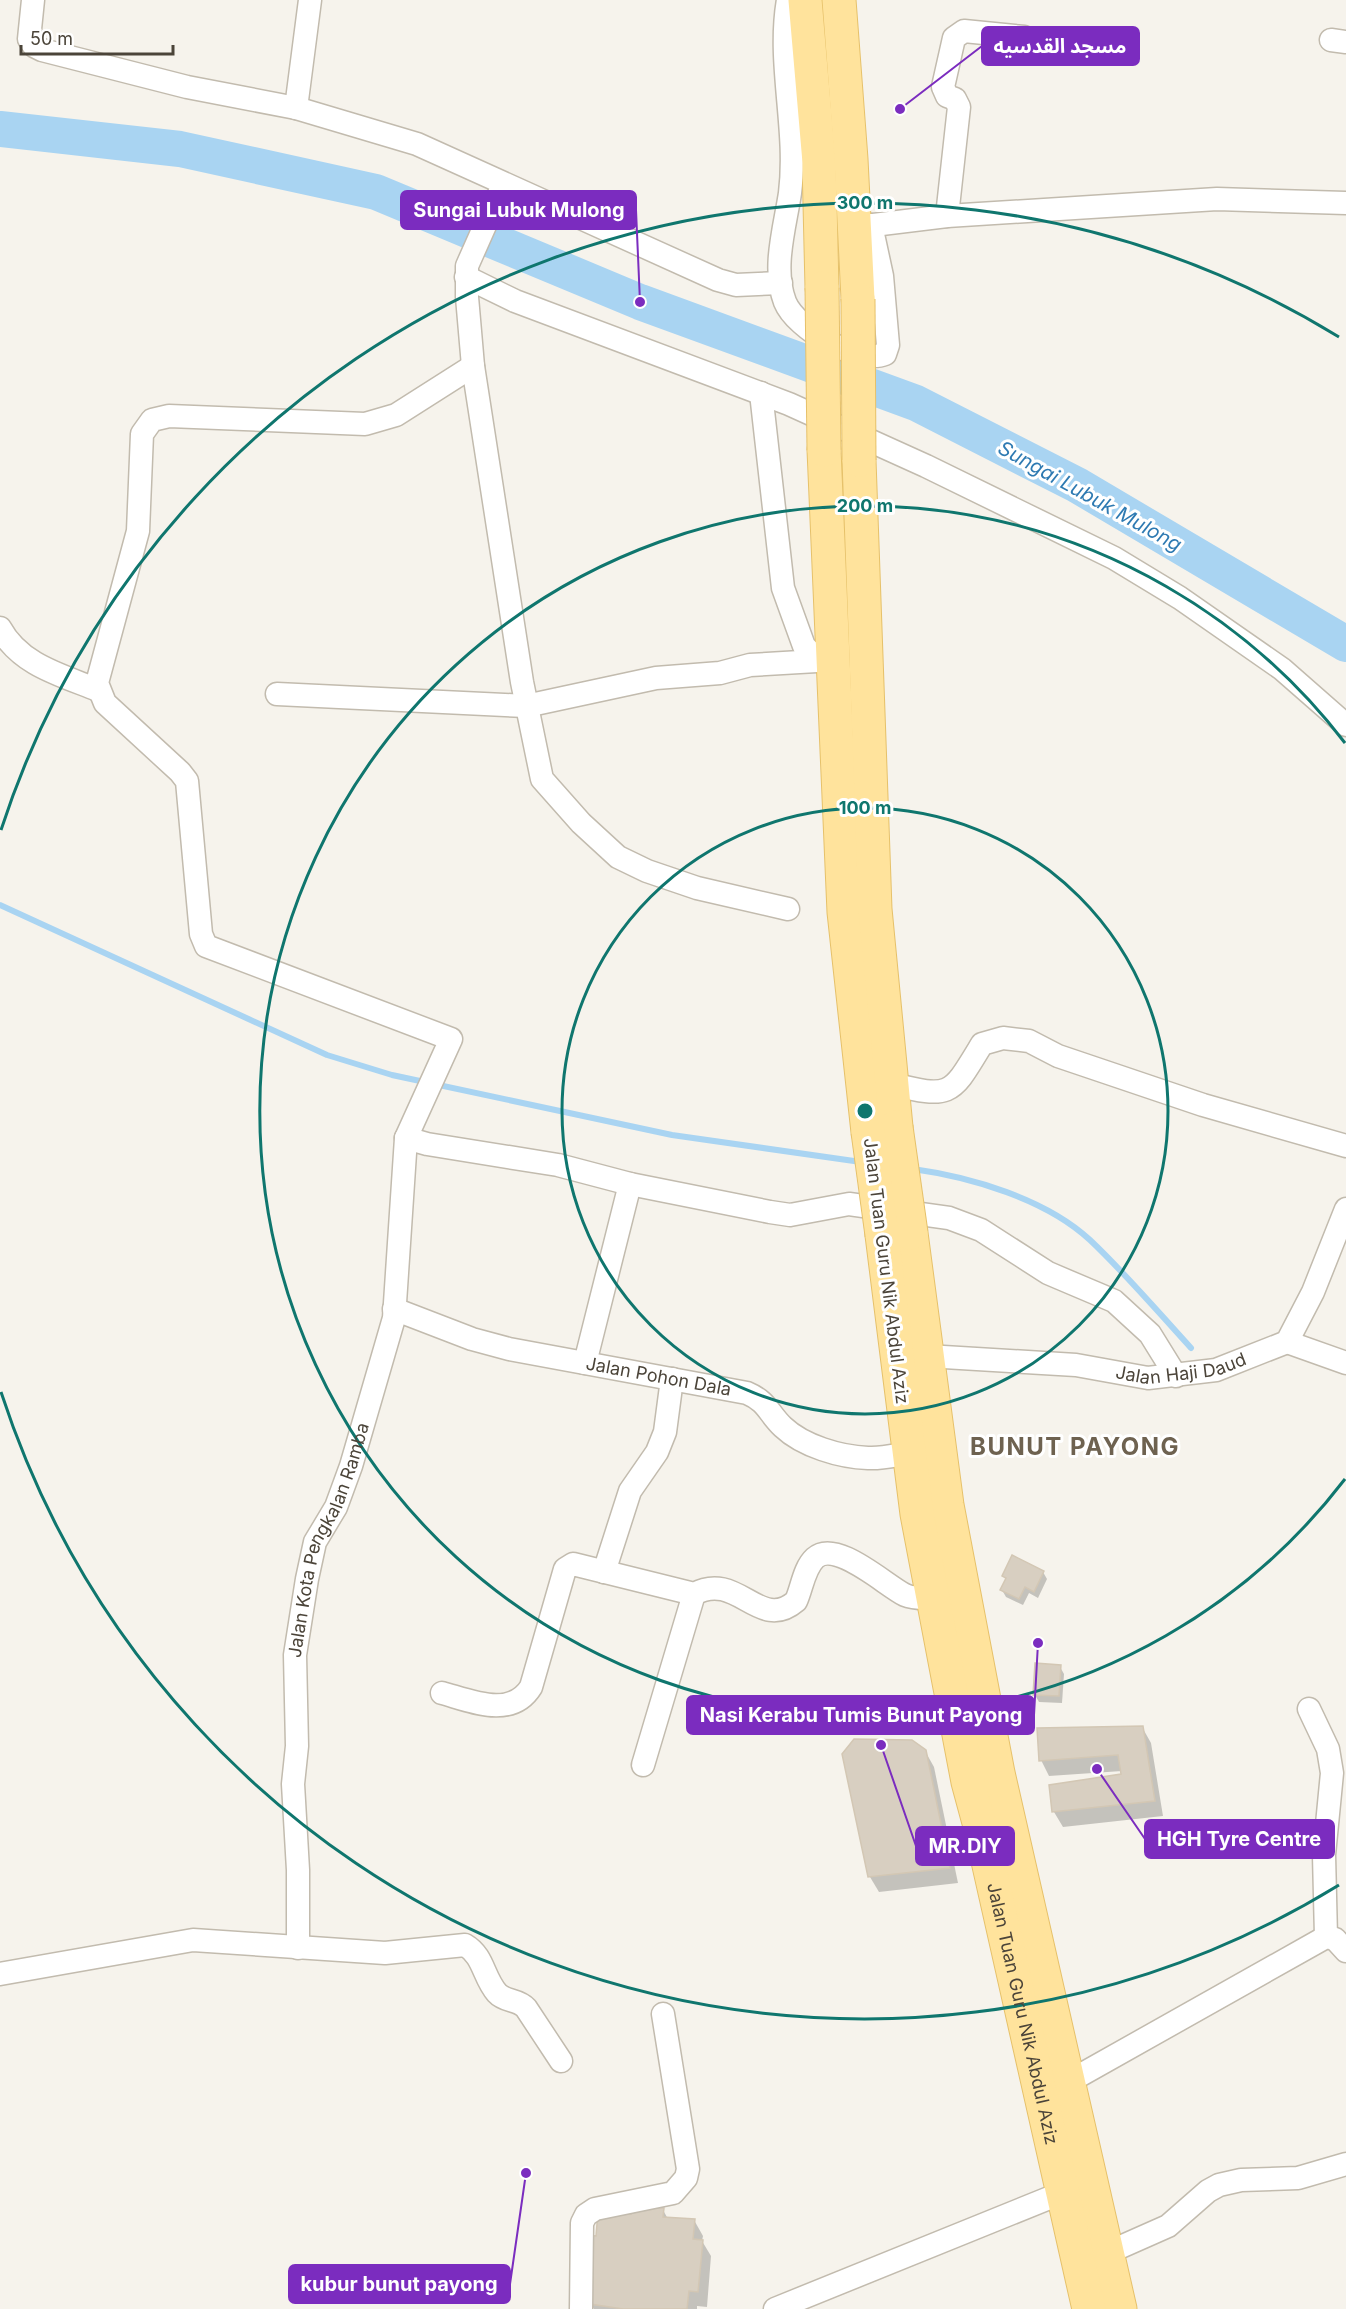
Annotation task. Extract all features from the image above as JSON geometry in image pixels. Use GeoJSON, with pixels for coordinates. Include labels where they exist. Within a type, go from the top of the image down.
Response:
{"type":"FeatureCollection","features":[{"type":"Feature","properties":{"kind":"main road","name":"Jalan Tuan Guru Nik Abdul Aziz"},"geometry":{"type":"LineString","coordinates":[[805,0],[819,162],[826,661],[844,912],[882,1130],[896,1234],[909,1453],[917,1514],[968,1782],[981,1830],[1089,2309]]}},
{"type":"Feature","properties":{"kind":"main road","name":"Jalan Tuan Guru Nik Abdul Aziz"},"geometry":{"type":"LineString","coordinates":[[839,0],[863,226],[858,299],[859,460],[874,909],[892,1084],[882,1130]]}},
{"type":"Feature","properties":{"kind":"main road","name":"Jalan Tuan Guru Nik Abdul Aziz"},"geometry":{"type":"LineString","coordinates":[[896,1234],[927,1356],[947,1505],[1003,1792],[1120,2309]]}},
{"type":"Feature","properties":{"kind":"main road"},"geometry":{"type":"LineString","coordinates":[[981,1830],[984,1805],[992,1795],[1003,1792]]}},
{"type":"Feature","properties":{"kind":"street"},"geometry":{"type":"LineString","coordinates":[[33,0],[29,39],[34,46],[42,50],[187,87],[296,108],[417,144],[500,193],[718,279],[736,285],[781,283]]}},
{"type":"Feature","properties":{"kind":"street"},"geometry":{"type":"LineString","coordinates":[[296,108],[310,0]]}},
{"type":"Feature","properties":{"kind":"street"},"geometry":{"type":"LineString","coordinates":[[788,0],[786,38],[790,189],[780,266],[781,283],[786,304],[814,334],[849,350],[877,358],[885,354],[888,345],[882,276],[863,226],[948,216],[1217,199],[1346,203]]}},
{"type":"Feature","properties":{"kind":"street"},"geometry":{"type":"LineString","coordinates":[[948,216],[959,107],[955,99],[947,96],[943,87],[954,38],[964,31],[1024,37]]}},
{"type":"Feature","properties":{"kind":"street"},"geometry":{"type":"LineString","coordinates":[[500,193],[466,272],[473,366],[526,706],[542,779],[581,823],[618,857],[647,872],[697,888],[788,909]]}},
{"type":"Feature","properties":{"kind":"street"},"geometry":{"type":"LineString","coordinates":[[466,272],[515,301],[761,393],[926,466],[1114,558],[1180,598],[1282,669],[1346,725]]}},
{"type":"Feature","properties":{"kind":"street"},"geometry":{"type":"LineString","coordinates":[[0,628],[15,650],[31,662],[98,690],[98,676],[138,531],[142,434],[152,420],[169,416],[365,424],[396,416],[473,366]]}},
{"type":"Feature","properties":{"kind":"street"},"geometry":{"type":"LineString","coordinates":[[761,393],[783,588],[804,646],[826,661]]}},
{"type":"Feature","properties":{"kind":"street"},"geometry":{"type":"LineString","coordinates":[[277,694],[526,706],[656,678],[720,673],[750,665],[826,661]]}},
{"type":"Feature","properties":{"kind":"street","name":"Jalan Kota Pengkalan Ramba"},"geometry":{"type":"LineString","coordinates":[[98,690],[105,703],[187,781],[201,934],[207,946],[451,1039],[406,1138],[394,1318],[351,1466],[336,1507],[315,1542],[295,1655],[297,1746],[293,1784],[298,1870],[298,1948]]}},
{"type":"Feature","properties":{"kind":"street"},"geometry":{"type":"LineString","coordinates":[[892,1084],[929,1094],[948,1090],[960,1080],[982,1044],[1003,1038],[1029,1041],[1058,1056],[1203,1105],[1346,1146]]}},
{"type":"Feature","properties":{"kind":"street"},"geometry":{"type":"LineString","coordinates":[[406,1138],[427,1144],[558,1165],[630,1184],[790,1215],[849,1204],[950,1218],[981,1230],[1048,1273],[1114,1301],[1150,1334],[1176,1376]]}},
{"type":"Feature","properties":{"kind":"street"},"geometry":{"type":"LineString","coordinates":[[585,1363],[630,1184]]}},
{"type":"Feature","properties":{"kind":"street"},"geometry":{"type":"LineString","coordinates":[[1346,1209],[1313,1292],[1287,1342],[1346,1363]]}},
{"type":"Feature","properties":{"kind":"street","name":"Jalan Pohon Dala"},"geometry":{"type":"LineString","coordinates":[[394,1309],[472,1339],[509,1349],[747,1393],[762,1399],[786,1430],[807,1443],[843,1455],[869,1458],[909,1453]]}},
{"type":"Feature","properties":{"kind":"street","name":"Jalan Haji Daud"},"geometry":{"type":"LineString","coordinates":[[927,1356],[1076,1365],[1148,1378],[1216,1370],[1287,1342]]}},
{"type":"Feature","properties":{"kind":"street"},"geometry":{"type":"LineString","coordinates":[[604,1572],[630,1491],[657,1452],[665,1432],[672,1379]]}},
{"type":"Feature","properties":{"kind":"street"},"geometry":{"type":"LineString","coordinates":[[442,1693],[485,1706],[515,1703],[525,1697],[531,1687],[565,1569],[579,1563],[604,1572],[694,1594],[712,1587],[722,1587],[765,1609],[783,1609],[796,1601],[810,1564],[816,1557],[831,1552],[844,1556],[906,1595],[933,1598]]}},
{"type":"Feature","properties":{"kind":"street"},"geometry":{"type":"LineString","coordinates":[[643,1765],[694,1594]]}},
{"type":"Feature","properties":{"kind":"street"},"geometry":{"type":"LineString","coordinates":[[1310,1709],[1328,1749],[1332,1773],[1324,1855],[1326,1937]]}},
{"type":"Feature","properties":{"kind":"street"},"geometry":{"type":"LineString","coordinates":[[1070,2081],[1326,1937],[1335,1939],[1346,1951]]}},
{"type":"Feature","properties":{"kind":"street"},"geometry":{"type":"LineString","coordinates":[[0,1974],[193,1940],[385,1953],[465,1945],[475,1951],[498,1994],[506,2000],[521,2003],[526,2007],[561,2061]]}},
{"type":"Feature","properties":{"kind":"street"},"geometry":{"type":"LineString","coordinates":[[581,2309],[582,2223],[586,2215],[595,2209],[673,2193],[686,2178],[688,2169],[663,2014]]}},
{"type":"Feature","properties":{"kind":"street"},"geometry":{"type":"LineString","coordinates":[[1107,2253],[1168,2226],[1208,2191],[1219,2185],[1241,2180],[1298,2178],[1346,2164]]}},
{"type":"Feature","properties":{"kind":"street"},"geometry":{"type":"LineString","coordinates":[[775,2309],[1064,2192]]}},
{"type":"Feature","properties":{"kind":"building"},"geometry":{"type":"Polygon","coordinates":[[[1012,1555],[1044,1571],[1034,1592],[1025,1587],[1019,1599],[1000,1590],[1006,1578],[1002,1576],[1012,1555]]]}},
{"type":"Feature","properties":{"kind":"building"},"geometry":{"type":"Polygon","coordinates":[[[1035,1663],[1061,1665],[1059,1696],[1033,1695],[1035,1663]]]}},
{"type":"Feature","properties":{"kind":"building"},"geometry":{"type":"Polygon","coordinates":[[[1143,1726],[1155,1801],[1052,1812],[1049,1785],[1121,1774],[1118,1755],[1039,1761],[1037,1728],[1143,1726]]]}},
{"type":"Feature","properties":{"kind":"building"},"geometry":{"type":"Polygon","coordinates":[[[854,1739],[912,1740],[926,1750],[950,1868],[868,1877],[842,1754],[854,1739]]]}},
{"type":"Feature","properties":{"kind":"building"},"geometry":{"type":"Polygon","coordinates":[[[631,2206],[664,2208],[663,2217],[695,2219],[693,2239],[703,2240],[698,2292],[689,2291],[687,2309],[623,2309],[590,2304],[586,2235],[596,2236],[598,2212],[631,2214],[631,2206]]]}},
{"type":"Feature","properties":{"kind":"waterway","name":"Sungai Lubuk Mulong"},"geometry":{"type":"LineString","coordinates":[[0,129],[180,149],[376,192],[640,302],[916,403],[1077,485],[1346,644]]}},
{"type":"Feature","properties":{"kind":"waterway"},"geometry":{"type":"LineString","coordinates":[[0,905],[327,1055],[392,1075],[672,1135],[861,1162]]}},
{"type":"Feature","properties":{"kind":"waterway"},"geometry":{"type":"LineString","coordinates":[[913,1169],[983,1184],[1007,1192],[1052,1213],[1090,1240],[1191,1348]]}},
{"type":"Feature","properties":{"kind":"place","name":"مسجد القدسيه"},"geometry":{"type":"Point","coordinates":[900,109]}},
{"type":"Feature","properties":{"kind":"place","name":"Sungai Lubuk Mulong"},"geometry":{"type":"Point","coordinates":[640,302]}},
{"type":"Feature","properties":{"kind":"place","name":"Nasi Kerabu Tumis Bunut Payong"},"geometry":{"type":"Point","coordinates":[1038,1643]}},
{"type":"Feature","properties":{"kind":"place","name":"MR.DIY"},"geometry":{"type":"Point","coordinates":[881,1745]}},
{"type":"Feature","properties":{"kind":"place","name":"HGH Tyre Centre"},"geometry":{"type":"Point","coordinates":[1097,1769]}},
{"type":"Feature","properties":{"kind":"place","name":"kubur bunut payong"},"geometry":{"type":"Point","coordinates":[526,2173]}},
{"type":"Feature","properties":{"kind":"district","name":"BUNUT PAYONG"},"geometry":{"type":"Point","coordinates":[1075,1447]}}]}
